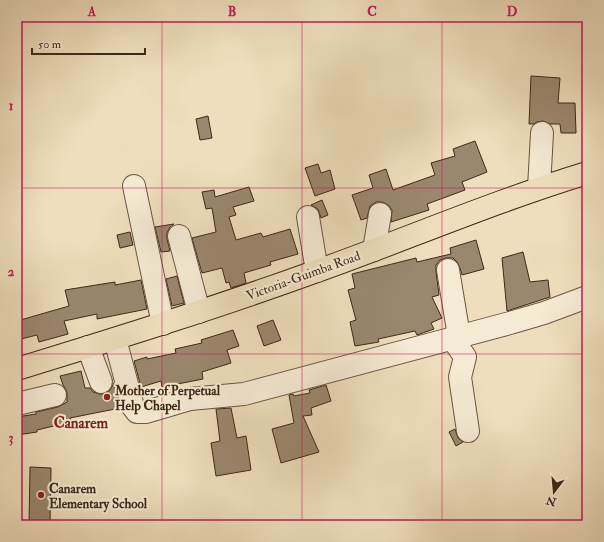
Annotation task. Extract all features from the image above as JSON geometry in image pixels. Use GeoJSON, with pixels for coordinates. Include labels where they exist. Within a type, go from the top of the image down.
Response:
{"type":"FeatureCollection","features":[{"type":"Feature","properties":{"kind":"main road","name":"Victoria-Guimba Road"},"geometry":{"type":"LineString","coordinates":[[17,369],[199,312],[317,271],[539,188],[587,173]]}},
{"type":"Feature","properties":{"kind":"street"},"geometry":{"type":"LineString","coordinates":[[539,188],[542,133]]}},
{"type":"Feature","properties":{"kind":"street"},"geometry":{"type":"LineString","coordinates":[[134,186],[162,324]]}},
{"type":"Feature","properties":{"kind":"street"},"geometry":{"type":"LineString","coordinates":[[374,250],[380,214]]}},
{"type":"Feature","properties":{"kind":"street"},"geometry":{"type":"LineString","coordinates":[[308,217],[317,271]]}},
{"type":"Feature","properties":{"kind":"street"},"geometry":{"type":"LineString","coordinates":[[179,236],[199,312]]}},
{"type":"Feature","properties":{"kind":"street"},"geometry":{"type":"LineString","coordinates":[[448,270],[455,337],[465,357],[460,377],[468,431]]}},
{"type":"Feature","properties":{"kind":"street"},"geometry":{"type":"LineString","coordinates":[[115,339],[133,407],[137,412],[146,412],[190,399],[244,394],[510,323],[544,313],[587,297]]}},
{"type":"Feature","properties":{"kind":"street"},"geometry":{"type":"LineString","coordinates":[[88,347],[101,382]]}},
{"type":"Feature","properties":{"kind":"street"},"geometry":{"type":"LineString","coordinates":[[17,404],[55,395]]}},
{"type":"Feature","properties":{"kind":"building"},"geometry":{"type":"Polygon","coordinates":[[[531,76],[560,78],[558,103],[575,103],[576,133],[561,133],[560,124],[550,124],[543,121],[529,124],[531,76]]]}},
{"type":"Feature","properties":{"kind":"building"},"geometry":{"type":"Polygon","coordinates":[[[208,116],[212,138],[200,140],[196,119],[208,116]]]}},
{"type":"Feature","properties":{"kind":"building"},"geometry":{"type":"Polygon","coordinates":[[[475,141],[487,172],[462,182],[465,190],[427,204],[429,210],[391,222],[392,210],[388,205],[382,202],[376,202],[370,206],[367,218],[361,220],[352,195],[373,188],[369,175],[386,169],[393,190],[435,175],[431,163],[455,156],[453,149],[475,141]]]}},
{"type":"Feature","properties":{"kind":"building"},"geometry":{"type":"Polygon","coordinates":[[[318,164],[321,173],[330,170],[335,189],[315,196],[305,168],[318,164]]]}},
{"type":"Feature","properties":{"kind":"building"},"geometry":{"type":"Polygon","coordinates":[[[249,187],[254,201],[233,207],[236,215],[229,217],[236,240],[261,233],[263,237],[290,229],[298,254],[270,262],[271,265],[244,273],[246,283],[231,288],[229,282],[226,283],[222,268],[202,273],[192,238],[216,232],[212,208],[206,209],[202,192],[214,190],[215,197],[249,187]]]}},
{"type":"Feature","properties":{"kind":"building"},"geometry":{"type":"Polygon","coordinates":[[[322,200],[328,215],[321,218],[318,209],[311,205],[322,200]]]}},
{"type":"Feature","properties":{"kind":"building"},"geometry":{"type":"Polygon","coordinates":[[[174,224],[170,227],[167,233],[170,251],[161,252],[155,227],[174,224]]]}},
{"type":"Feature","properties":{"kind":"building"},"geometry":{"type":"Polygon","coordinates":[[[130,232],[133,245],[120,248],[117,235],[130,232]]]}},
{"type":"Feature","properties":{"kind":"building"},"geometry":{"type":"Polygon","coordinates":[[[476,240],[484,269],[462,275],[457,262],[453,258],[440,260],[436,265],[439,295],[432,297],[442,318],[431,323],[434,329],[417,335],[415,331],[378,339],[379,342],[355,346],[350,322],[356,320],[348,290],[355,288],[352,274],[416,258],[417,262],[451,254],[450,248],[476,240]]]}},
{"type":"Feature","properties":{"kind":"building"},"geometry":{"type":"Polygon","coordinates":[[[523,252],[530,282],[548,280],[550,297],[507,311],[502,258],[523,252]]]}},
{"type":"Feature","properties":{"kind":"building"},"geometry":{"type":"Polygon","coordinates":[[[177,276],[184,303],[172,306],[166,279],[177,276]]]}},
{"type":"Feature","properties":{"kind":"building"},"geometry":{"type":"Polygon","coordinates":[[[141,280],[147,309],[97,319],[97,314],[64,321],[68,334],[39,342],[37,335],[17,340],[17,321],[69,306],[65,290],[115,282],[115,285],[141,280]]]}},
{"type":"Feature","properties":{"kind":"building"},"geometry":{"type":"Polygon","coordinates":[[[273,320],[281,340],[264,346],[257,326],[273,320]]]}},
{"type":"Feature","properties":{"kind":"building"},"geometry":{"type":"Polygon","coordinates":[[[233,330],[239,346],[227,350],[231,363],[202,372],[203,379],[162,387],[161,381],[141,387],[134,361],[147,357],[147,359],[176,353],[175,349],[202,343],[201,340],[233,330]]]}},
{"type":"Feature","properties":{"kind":"building"},"geometry":{"type":"Polygon","coordinates":[[[81,371],[85,388],[90,388],[93,392],[105,394],[110,390],[114,383],[120,408],[70,418],[72,425],[59,429],[58,425],[37,430],[37,432],[17,435],[17,417],[36,414],[36,412],[58,407],[67,402],[67,392],[60,376],[81,371]]]}},
{"type":"Feature","properties":{"kind":"building"},"geometry":{"type":"Polygon","coordinates":[[[326,385],[331,401],[311,408],[312,415],[303,416],[319,452],[281,463],[272,429],[294,423],[289,395],[293,394],[294,396],[310,393],[309,390],[326,385]]]}},
{"type":"Feature","properties":{"kind":"building"},"geometry":{"type":"Polygon","coordinates":[[[231,408],[237,438],[246,436],[251,470],[216,476],[211,443],[220,441],[216,409],[231,408]]]}},
{"type":"Feature","properties":{"kind":"building"},"geometry":{"type":"Polygon","coordinates":[[[455,429],[458,438],[463,442],[456,446],[449,432],[455,429]]]}},
{"type":"Feature","properties":{"kind":"building"},"geometry":{"type":"Polygon","coordinates":[[[30,467],[51,468],[50,525],[29,525],[30,467]]]}},
{"type":"Feature","properties":{"kind":"place","name":"Mother of Perpetual Help Chapel"},"geometry":{"type":"Point","coordinates":[107,397]}},
{"type":"Feature","properties":{"kind":"place","name":"Canarem Elementary School"},"geometry":{"type":"Point","coordinates":[41,495]}},
{"type":"Feature","properties":{"kind":"district","name":"Canarem"},"geometry":{"type":"Point","coordinates":[81,423]}}]}
